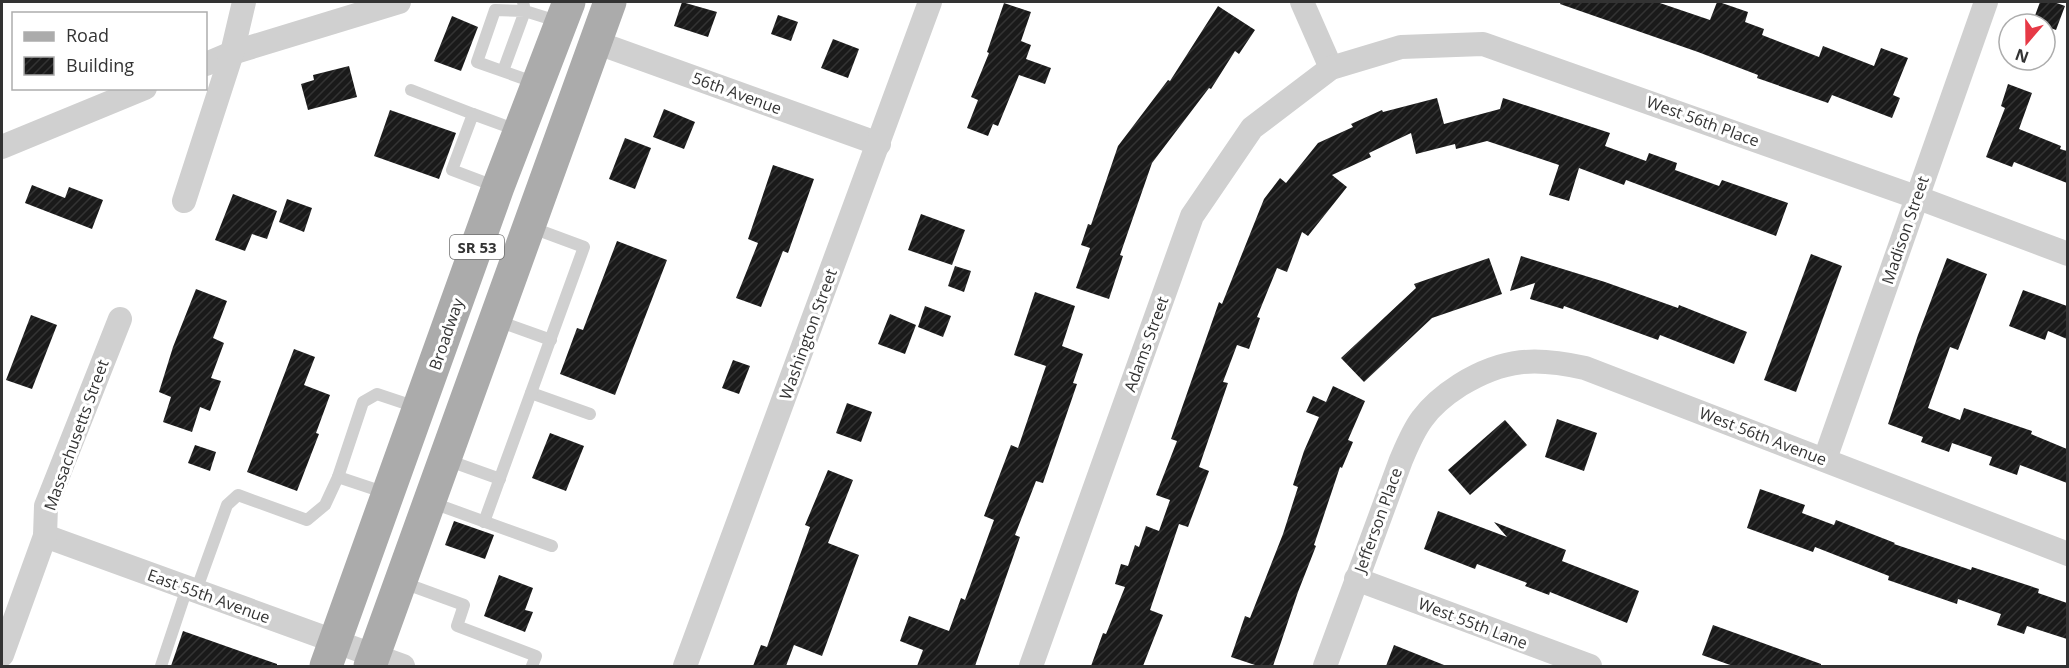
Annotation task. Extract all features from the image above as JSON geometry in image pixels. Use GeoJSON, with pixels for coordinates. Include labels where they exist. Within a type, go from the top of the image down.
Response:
{"type":"FeatureCollection","features":[{"type":"Feature","properties":{"kind":"main road","name":"SR 53"},"geometry":{"type":"LineString","coordinates":[[382,663],[400,582],[610,2]]}},
{"type":"Feature","properties":{"kind":"main road","name":"Broadway"},"geometry":{"type":"LineString","coordinates":[[330,654],[498,187],[565,12]]}},
{"type":"Feature","properties":{"kind":"street"},"geometry":{"type":"LineString","coordinates":[[184,201],[232,53],[244,2]]}},
{"type":"Feature","properties":{"kind":"street"},"geometry":{"type":"LineString","coordinates":[[207,64],[232,53],[399,2]]}},
{"type":"Feature","properties":{"kind":"street","name":"Washington Street"},"geometry":{"type":"LineString","coordinates":[[685,666],[930,2]]}},
{"type":"Feature","properties":{"kind":"street"},"geometry":{"type":"LineString","coordinates":[[1302,2],[1330,68]]}},
{"type":"Feature","properties":{"kind":"street","name":"Madison Street"},"geometry":{"type":"LineString","coordinates":[[1825,459],[1986,2]]}},
{"type":"Feature","properties":{"kind":"street","name":"56th Avenue"},"geometry":{"type":"LineString","coordinates":[[596,42],[879,144]]}},
{"type":"Feature","properties":{"kind":"street","name":"West 56th Place"},"geometry":{"type":"LineString","coordinates":[[1330,68],[1401,47],[1483,44],[1916,197],[2067,254]]}},
{"type":"Feature","properties":{"kind":"street","name":"Adams Street"},"geometry":{"type":"LineString","coordinates":[[1031,666],[1192,216],[1252,128],[1330,68]]}},
{"type":"Feature","properties":{"kind":"street"},"geometry":{"type":"LineString","coordinates":[[2,147],[140,90]]}},
{"type":"Feature","properties":{"kind":"street","name":"Massachusetts Street"},"geometry":{"type":"LineString","coordinates":[[2,655],[45,536],[46,506],[120,319]]}},
{"type":"Feature","properties":{"kind":"street","name":"West 56th Avenue"},"geometry":{"type":"LineString","coordinates":[[1455,389],[1474,376],[1497,366],[1527,361],[1560,363],[1585,368],[2067,554]]}},
{"type":"Feature","properties":{"kind":"street","name":"Jefferson Place"},"geometry":{"type":"LineString","coordinates":[[1325,666],[1411,436],[1422,418],[1437,402],[1455,389]]}},
{"type":"Feature","properties":{"kind":"street","name":"East 55th Avenue"},"geometry":{"type":"LineString","coordinates":[[45,536],[192,590],[330,654],[382,663]]}},
{"type":"Feature","properties":{"kind":"street","name":"West 55th Lane"},"geometry":{"type":"LineString","coordinates":[[1356,579],[1590,666]]}},
{"type":"Feature","properties":{"kind":"lane"},"geometry":{"type":"LineString","coordinates":[[537,83],[477,62],[495,10],[524,6],[565,12]]}},
{"type":"Feature","properties":{"kind":"lane"},"geometry":{"type":"LineString","coordinates":[[503,71],[524,6]]}},
{"type":"Feature","properties":{"kind":"lane"},"geometry":{"type":"LineString","coordinates":[[411,90],[519,131]]}},
{"type":"Feature","properties":{"kind":"lane"},"geometry":{"type":"LineString","coordinates":[[473,114],[452,170],[498,187]]}},
{"type":"Feature","properties":{"kind":"lane"},"geometry":{"type":"LineString","coordinates":[[484,522],[584,247],[528,227]]}},
{"type":"Feature","properties":{"kind":"lane"},"geometry":{"type":"LineString","coordinates":[[495,320],[551,340]]}},
{"type":"Feature","properties":{"kind":"lane"},"geometry":{"type":"LineString","coordinates":[[531,393],[590,414]]}},
{"type":"Feature","properties":{"kind":"lane"},"geometry":{"type":"LineString","coordinates":[[161,666],[227,505],[238,495],[307,520],[325,505],[338,477],[363,402],[377,394],[420,409]]}},
{"type":"Feature","properties":{"kind":"lane"},"geometry":{"type":"LineString","coordinates":[[444,459],[500,479]]}},
{"type":"Feature","properties":{"kind":"lane"},"geometry":{"type":"LineString","coordinates":[[338,477],[389,494]]}},
{"type":"Feature","properties":{"kind":"lane"},"geometry":{"type":"LineString","coordinates":[[429,502],[552,546]]}},
{"type":"Feature","properties":{"kind":"lane"},"geometry":{"type":"LineString","coordinates":[[400,582],[465,605],[457,626],[536,656],[532,666]]}},
{"type":"Feature","properties":{"kind":"building"},"geometry":{"type":"Polygon","coordinates":[[[682,2],[717,12],[708,37],[674,26],[682,2]]]}},
{"type":"Feature","properties":{"kind":"building"},"geometry":{"type":"Polygon","coordinates":[[[1561,2],[1657,2],[1710,20],[1719,2],[1748,12],[1745,22],[1764,29],[1762,35],[1819,57],[1823,46],[1874,66],[1881,48],[1908,58],[1893,95],[1900,98],[1892,118],[1832,95],[1828,103],[1757,78],[1758,75],[1698,52],[1560,4],[1561,2]]]}},
{"type":"Feature","properties":{"kind":"building"},"geometry":{"type":"Polygon","coordinates":[[[2040,2],[2054,2],[2065,6],[2057,27],[2057,12],[2036,12],[2040,2]]]}},
{"type":"Feature","properties":{"kind":"building"},"geometry":{"type":"Polygon","coordinates":[[[1004,3],[1031,12],[1021,41],[1031,45],[1026,59],[1051,68],[1045,84],[1019,75],[998,126],[993,124],[988,136],[967,128],[978,100],[971,97],[989,53],[987,52],[1004,3]]]}},
{"type":"Feature","properties":{"kind":"building"},"geometry":{"type":"Polygon","coordinates":[[[1218,6],[1255,30],[1239,54],[1235,51],[1211,89],[1209,88],[1152,163],[1120,255],[1123,256],[1109,299],[1076,288],[1090,248],[1081,245],[1088,224],[1091,225],[1118,146],[1168,80],[1170,81],[1218,6]]]}},
{"type":"Feature","properties":{"kind":"building"},"geometry":{"type":"Polygon","coordinates":[[[778,15],[798,22],[791,41],[771,34],[778,15]]]}},
{"type":"Feature","properties":{"kind":"building"},"geometry":{"type":"Polygon","coordinates":[[[452,16],[478,27],[461,71],[434,61],[452,16]]]}},
{"type":"Feature","properties":{"kind":"building"},"geometry":{"type":"Polygon","coordinates":[[[833,39],[859,49],[848,78],[821,68],[833,39]]]}},
{"type":"Feature","properties":{"kind":"building"},"geometry":{"type":"Polygon","coordinates":[[[349,66],[357,97],[308,110],[301,84],[314,80],[313,75],[349,66]]]}},
{"type":"Feature","properties":{"kind":"building"},"geometry":{"type":"Polygon","coordinates":[[[2008,84],[2032,93],[2019,129],[2061,146],[2060,149],[2067,151],[2067,183],[2014,162],[2012,167],[1986,157],[2005,108],[2001,106],[2008,84]]]}},
{"type":"Feature","properties":{"kind":"building"},"geometry":{"type":"Polygon","coordinates":[[[1437,98],[1444,124],[1500,109],[1503,98],[1610,133],[1605,146],[1646,161],[1649,153],[1677,163],[1675,170],[1719,186],[1722,180],[1788,203],[1776,236],[1626,180],[1624,185],[1579,168],[1569,201],[1549,195],[1559,165],[1487,141],[1456,149],[1455,144],[1416,154],[1411,133],[1369,153],[1371,157],[1332,175],[1347,187],[1308,236],[1302,232],[1287,272],[1277,268],[1257,317],[1260,318],[1249,349],[1237,345],[1223,382],[1228,383],[1199,467],[1209,471],[1188,527],[1179,524],[1150,610],[1163,615],[1143,666],[1091,666],[1103,633],[1106,634],[1125,587],[1115,584],[1121,564],[1128,566],[1135,545],[1139,547],[1146,526],[1159,531],[1170,500],[1156,495],[1177,441],[1171,439],[1219,302],[1222,304],[1264,199],[1280,178],[1286,183],[1318,143],[1353,127],[1351,124],[1382,110],[1383,112],[1437,98]]]}},
{"type":"Feature","properties":{"kind":"building"},"geometry":{"type":"Polygon","coordinates":[[[664,109],[695,122],[684,149],[653,137],[664,109]]]}},
{"type":"Feature","properties":{"kind":"building"},"geometry":{"type":"Polygon","coordinates":[[[390,110],[456,133],[439,179],[374,156],[390,110]]]}},
{"type":"Feature","properties":{"kind":"building"},"geometry":{"type":"Polygon","coordinates":[[[625,138],[651,148],[635,189],[609,179],[625,138]]]}},
{"type":"Feature","properties":{"kind":"building"},"geometry":{"type":"Polygon","coordinates":[[[773,165],[814,179],[788,253],[783,251],[761,307],[736,298],[758,243],[748,239],[773,165]]]}},
{"type":"Feature","properties":{"kind":"building"},"geometry":{"type":"Polygon","coordinates":[[[32,185],[65,198],[69,187],[103,200],[92,229],[25,203],[32,185]]]}},
{"type":"Feature","properties":{"kind":"building"},"geometry":{"type":"Polygon","coordinates":[[[233,194],[277,211],[267,239],[252,234],[245,251],[215,240],[233,194]]]}},
{"type":"Feature","properties":{"kind":"building"},"geometry":{"type":"Polygon","coordinates":[[[287,199],[312,208],[304,232],[279,222],[287,199]]]}},
{"type":"Feature","properties":{"kind":"building"},"geometry":{"type":"Polygon","coordinates":[[[921,214],[965,230],[952,265],[908,250],[921,214]]]}},
{"type":"Feature","properties":{"kind":"building"},"geometry":{"type":"Polygon","coordinates":[[[617,241],[667,260],[615,395],[560,374],[577,328],[583,330],[617,241]]]}},
{"type":"Feature","properties":{"kind":"building"},"geometry":{"type":"Polygon","coordinates":[[[1811,254],[1842,266],[1796,392],[1764,380],[1811,254]]]}},
{"type":"Feature","properties":{"kind":"building"},"geometry":{"type":"Polygon","coordinates":[[[1521,256],[1678,308],[1679,305],[1747,332],[1734,364],[1660,335],[1658,340],[1564,306],[1563,309],[1530,299],[1535,283],[1510,291],[1521,256]]]}},
{"type":"Feature","properties":{"kind":"building"},"geometry":{"type":"Polygon","coordinates":[[[1489,258],[1502,294],[1432,318],[1364,382],[1341,358],[1416,288],[1414,284],[1489,258]]]}},
{"type":"Feature","properties":{"kind":"building"},"geometry":{"type":"Polygon","coordinates":[[[1947,258],[1987,274],[1958,350],[1950,347],[1928,408],[1960,420],[1964,408],[2032,431],[2031,434],[2067,449],[2067,483],[2020,465],[2017,475],[1989,465],[1992,457],[1952,443],[1949,452],[1921,442],[1923,437],[1888,424],[1947,258]]]}},
{"type":"Feature","properties":{"kind":"building"},"geometry":{"type":"Polygon","coordinates":[[[955,266],[971,271],[964,292],[948,286],[955,266]]]}},
{"type":"Feature","properties":{"kind":"building"},"geometry":{"type":"Polygon","coordinates":[[[196,289],[227,301],[213,338],[224,343],[211,378],[221,381],[210,411],[200,407],[192,432],[163,422],[171,397],[159,392],[173,347],[196,289]]]}},
{"type":"Feature","properties":{"kind":"building"},"geometry":{"type":"Polygon","coordinates":[[[2023,290],[2067,306],[2067,339],[2048,331],[2045,340],[2009,326],[2023,290]]]}},
{"type":"Feature","properties":{"kind":"building"},"geometry":{"type":"Polygon","coordinates":[[[1035,292],[1075,306],[1062,346],[1083,354],[1073,383],[1077,384],[1043,483],[1036,481],[1015,535],[1020,537],[975,666],[917,666],[923,650],[900,641],[909,616],[949,631],[961,598],[965,600],[994,520],[984,516],[1011,445],[1018,448],[1046,366],[1014,355],[1035,292]]]}},
{"type":"Feature","properties":{"kind":"building"},"geometry":{"type":"Polygon","coordinates":[[[925,306],[951,316],[943,337],[918,327],[925,306]]]}},
{"type":"Feature","properties":{"kind":"building"},"geometry":{"type":"Polygon","coordinates":[[[890,314],[916,325],[905,354],[878,344],[890,314]]]}},
{"type":"Feature","properties":{"kind":"building"},"geometry":{"type":"Polygon","coordinates":[[[31,315],[57,325],[32,389],[6,380],[31,315]]]}},
{"type":"Feature","properties":{"kind":"building"},"geometry":{"type":"Polygon","coordinates":[[[294,349],[315,357],[304,385],[330,395],[316,433],[319,434],[297,491],[247,472],[294,349]]]}},
{"type":"Feature","properties":{"kind":"building"},"geometry":{"type":"Polygon","coordinates":[[[733,360],[750,366],[739,394],[722,388],[733,360]]]}},
{"type":"Feature","properties":{"kind":"building"},"geometry":{"type":"Polygon","coordinates":[[[1333,386],[1365,401],[1348,440],[1353,442],[1342,468],[1340,467],[1314,545],[1316,546],[1273,666],[1258,666],[1231,657],[1245,616],[1250,618],[1283,534],[1298,487],[1293,485],[1304,451],[1319,417],[1306,412],[1313,396],[1326,402],[1333,386]]]}},
{"type":"Feature","properties":{"kind":"building"},"geometry":{"type":"Polygon","coordinates":[[[847,403],[872,412],[861,442],[836,433],[847,403]]]}},
{"type":"Feature","properties":{"kind":"building"},"geometry":{"type":"Polygon","coordinates":[[[1557,419],[1597,433],[1584,471],[1545,457],[1557,419]]]}},
{"type":"Feature","properties":{"kind":"building"},"geometry":{"type":"Polygon","coordinates":[[[1505,420],[1527,445],[1470,495],[1448,470],[1505,420]]]}},
{"type":"Feature","properties":{"kind":"building"},"geometry":{"type":"Polygon","coordinates":[[[550,433],[584,446],[566,491],[532,478],[550,433]]]}},
{"type":"Feature","properties":{"kind":"building"},"geometry":{"type":"Polygon","coordinates":[[[195,445],[216,452],[210,471],[188,463],[195,445]]]}},
{"type":"Feature","properties":{"kind":"building"},"geometry":{"type":"Polygon","coordinates":[[[828,470],[853,480],[828,543],[859,555],[822,656],[794,645],[786,666],[753,666],[761,645],[767,647],[810,527],[805,525],[828,470]]]}},
{"type":"Feature","properties":{"kind":"building"},"geometry":{"type":"Polygon","coordinates":[[[1760,489],[1805,505],[1802,513],[1834,525],[1836,520],[1894,544],[1971,570],[1972,567],[2039,589],[2038,593],[2067,603],[2067,639],[2027,626],[2024,634],[1997,625],[2001,614],[1958,599],[1957,604],[1888,580],[1889,576],[1815,547],[1813,552],[1747,528],[1760,489]]]}},
{"type":"Feature","properties":{"kind":"building"},"geometry":{"type":"Polygon","coordinates":[[[1438,511],[1507,537],[1494,522],[1566,550],[1562,561],[1639,591],[1627,623],[1550,592],[1549,595],[1525,586],[1527,583],[1477,564],[1475,569],[1424,549],[1438,511]]]}},
{"type":"Feature","properties":{"kind":"building"},"geometry":{"type":"Polygon","coordinates":[[[454,521],[494,535],[485,559],[445,545],[454,521]]]}},
{"type":"Feature","properties":{"kind":"building"},"geometry":{"type":"Polygon","coordinates":[[[499,575],[533,588],[525,610],[533,612],[525,632],[484,616],[499,575]]]}},
{"type":"Feature","properties":{"kind":"building"},"geometry":{"type":"Polygon","coordinates":[[[1713,625],[1821,664],[1821,666],[1733,666],[1702,655],[1713,625]]]}},
{"type":"Feature","properties":{"kind":"building"},"geometry":{"type":"Polygon","coordinates":[[[183,631],[277,664],[277,666],[171,666],[183,631]]]}},
{"type":"Feature","properties":{"kind":"building"},"geometry":{"type":"Polygon","coordinates":[[[1394,645],[1444,665],[1444,666],[1386,666],[1394,645]]]}}]}
